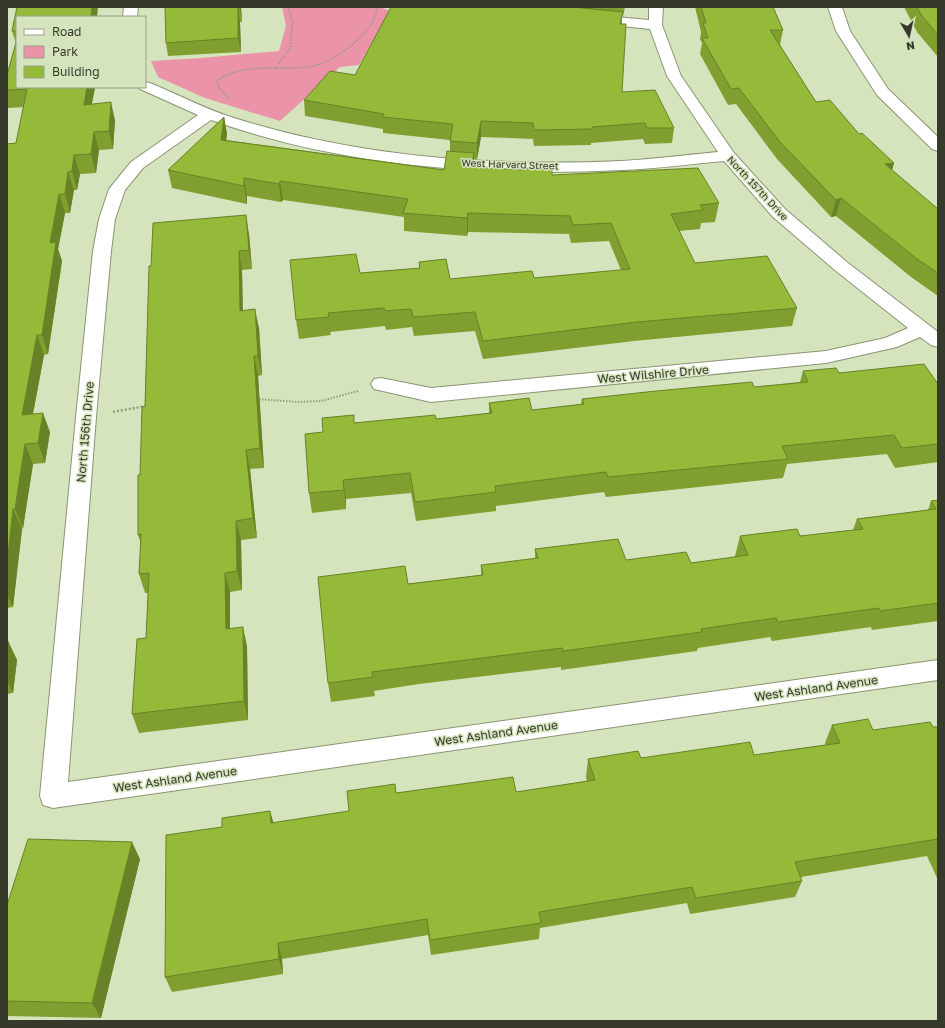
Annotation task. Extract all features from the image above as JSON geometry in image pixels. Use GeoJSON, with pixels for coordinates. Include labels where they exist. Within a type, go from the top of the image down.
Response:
{"type":"FeatureCollection","features":[{"type":"Feature","properties":{"kind":"street","name":"North 157th Drive"},"geometry":{"type":"LineString","coordinates":[[656,7],[655,25],[674,76],[728,156],[779,213],[842,267],[938,341]]}},
{"type":"Feature","properties":{"kind":"street"},"geometry":{"type":"LineString","coordinates":[[835,7],[843,31],[882,92],[938,146]]}},
{"type":"Feature","properties":{"kind":"street"},"geometry":{"type":"LineString","coordinates":[[578,17],[655,25]]}},
{"type":"Feature","properties":{"kind":"street"},"geometry":{"type":"LineString","coordinates":[[146,86],[216,117]]}},
{"type":"Feature","properties":{"kind":"street","name":"West Harvard Street"},"geometry":{"type":"LineString","coordinates":[[216,117],[289,138],[354,152],[500,166],[608,166],[728,156]]}},
{"type":"Feature","properties":{"kind":"street","name":"North 156th Drive"},"geometry":{"type":"LineString","coordinates":[[53,796],[86,417],[102,251],[107,219],[117,189],[137,165],[216,117]]}},
{"type":"Feature","properties":{"kind":"street","name":"West Wilshire Drive"},"geometry":{"type":"LineString","coordinates":[[381,384],[431,395],[826,357],[890,342],[921,329]]}},
{"type":"Feature","properties":{"kind":"street","name":"West Ashland Avenue"},"geometry":{"type":"LineString","coordinates":[[53,796],[938,670]]}},
{"type":"Feature","properties":{"kind":"path"},"geometry":{"type":"LineString","coordinates":[[274,70],[290,48],[293,22],[288,7]]}},
{"type":"Feature","properties":{"kind":"path"},"geometry":{"type":"LineString","coordinates":[[216,117],[227,108],[230,103],[229,99],[218,86],[217,81],[220,77],[232,72],[314,66],[332,58],[345,51],[365,34],[372,26],[376,18],[377,7]]}},
{"type":"Feature","properties":{"kind":"path"},"geometry":{"type":"LineString","coordinates":[[251,398],[298,402],[321,401],[381,384]]}},
{"type":"Feature","properties":{"kind":"path"},"geometry":{"type":"LineString","coordinates":[[86,417],[152,405]]}},
{"type":"Feature","properties":{"kind":"green space"},"geometry":{"type":"Polygon","coordinates":[[[282,7],[380,7],[390,11],[359,65],[340,67],[280,121],[205,98],[158,77],[151,61],[279,51],[286,26],[282,7]]]}},
{"type":"Feature","properties":{"kind":"building"},"geometry":{"type":"Polygon","coordinates":[[[17,7],[92,7],[91,16],[16,16],[16,31],[12,31],[17,7]]]}},
{"type":"Feature","properties":{"kind":"building"},"geometry":{"type":"Polygon","coordinates":[[[165,7],[240,7],[238,8],[238,38],[166,43],[165,7]]]}},
{"type":"Feature","properties":{"kind":"building"},"geometry":{"type":"Polygon","coordinates":[[[391,7],[572,7],[623,12],[620,24],[626,24],[622,92],[655,90],[674,128],[647,128],[645,123],[592,127],[592,129],[534,130],[533,123],[481,121],[477,143],[450,141],[453,124],[382,117],[384,114],[304,100],[330,71],[355,75],[391,7]]]}},
{"type":"Feature","properties":{"kind":"building"},"geometry":{"type":"Polygon","coordinates":[[[701,7],[773,7],[783,30],[770,30],[816,102],[830,100],[859,134],[862,133],[894,163],[885,164],[938,209],[938,273],[917,259],[841,198],[836,200],[780,142],[739,88],[731,89],[702,38],[708,38],[703,23],[706,23],[701,7]]]}},
{"type":"Feature","properties":{"kind":"building"},"geometry":{"type":"Polygon","coordinates":[[[917,7],[938,7],[938,35],[922,16],[917,7]]]}},
{"type":"Feature","properties":{"kind":"building"},"geometry":{"type":"Polygon","coordinates":[[[16,43],[16,88],[87,88],[84,105],[111,102],[109,131],[94,132],[91,154],[74,155],[72,171],[68,172],[65,194],[59,194],[50,243],[56,242],[42,335],[37,335],[22,415],[43,413],[38,443],[25,444],[15,509],[13,509],[7,564],[7,144],[16,143],[27,89],[7,90],[7,75],[16,43]]]}},
{"type":"Feature","properties":{"kind":"building"},"geometry":{"type":"Polygon","coordinates":[[[224,117],[221,140],[444,170],[447,151],[474,153],[472,167],[524,170],[524,168],[552,169],[552,175],[698,168],[719,203],[700,205],[703,210],[671,214],[695,263],[767,256],[797,308],[637,322],[483,341],[475,312],[413,317],[411,309],[385,311],[384,308],[328,313],[329,317],[296,320],[290,260],[356,254],[360,273],[420,268],[419,262],[446,259],[450,279],[532,271],[534,278],[630,269],[611,223],[573,225],[570,216],[468,213],[467,218],[403,213],[408,199],[280,181],[279,184],[244,178],[244,186],[168,170],[224,117]]]}},
{"type":"Feature","properties":{"kind":"building"},"geometry":{"type":"Polygon","coordinates":[[[246,215],[249,250],[239,251],[240,311],[255,309],[258,356],[254,356],[260,448],[246,450],[253,518],[236,521],[237,571],[225,573],[226,629],[243,627],[244,701],[132,714],[137,639],[146,638],[149,573],[139,574],[141,534],[138,535],[138,475],[140,475],[142,407],[145,406],[149,266],[151,266],[153,223],[246,215]]]}},
{"type":"Feature","properties":{"kind":"building"},"geometry":{"type":"Polygon","coordinates":[[[924,364],[938,384],[938,444],[902,448],[894,435],[782,446],[788,459],[608,477],[606,472],[495,486],[496,492],[415,502],[410,473],[343,480],[344,490],[309,493],[305,434],[323,432],[322,418],[354,415],[354,423],[435,415],[436,419],[492,413],[489,403],[529,398],[532,410],[584,404],[582,399],[656,391],[752,382],[754,387],[808,382],[803,371],[836,368],[839,373],[924,364]]]}},
{"type":"Feature","properties":{"kind":"building"},"geometry":{"type":"Polygon","coordinates":[[[938,500],[938,603],[880,611],[879,608],[778,622],[776,618],[701,629],[702,632],[563,651],[562,648],[372,672],[373,677],[328,683],[318,577],[405,566],[408,584],[483,575],[481,565],[538,558],[535,549],[618,539],[626,560],[686,552],[691,563],[748,555],[740,536],[797,529],[800,536],[863,529],[857,519],[936,509],[931,501],[938,500]]]}},
{"type":"Feature","properties":{"kind":"building"},"geometry":{"type":"Polygon","coordinates":[[[868,719],[873,730],[930,722],[933,727],[938,727],[938,839],[795,862],[802,881],[696,898],[692,887],[539,912],[541,923],[430,940],[427,919],[278,943],[279,959],[165,977],[166,835],[222,827],[222,818],[270,811],[271,823],[349,811],[347,791],[395,784],[396,793],[513,777],[516,792],[595,780],[588,759],[638,751],[641,758],[750,742],[754,755],[840,743],[832,725],[868,719]]]}},
{"type":"Feature","properties":{"kind":"building"},"geometry":{"type":"Polygon","coordinates":[[[28,839],[132,842],[92,1003],[7,1001],[7,905],[28,839]]]}}]}
